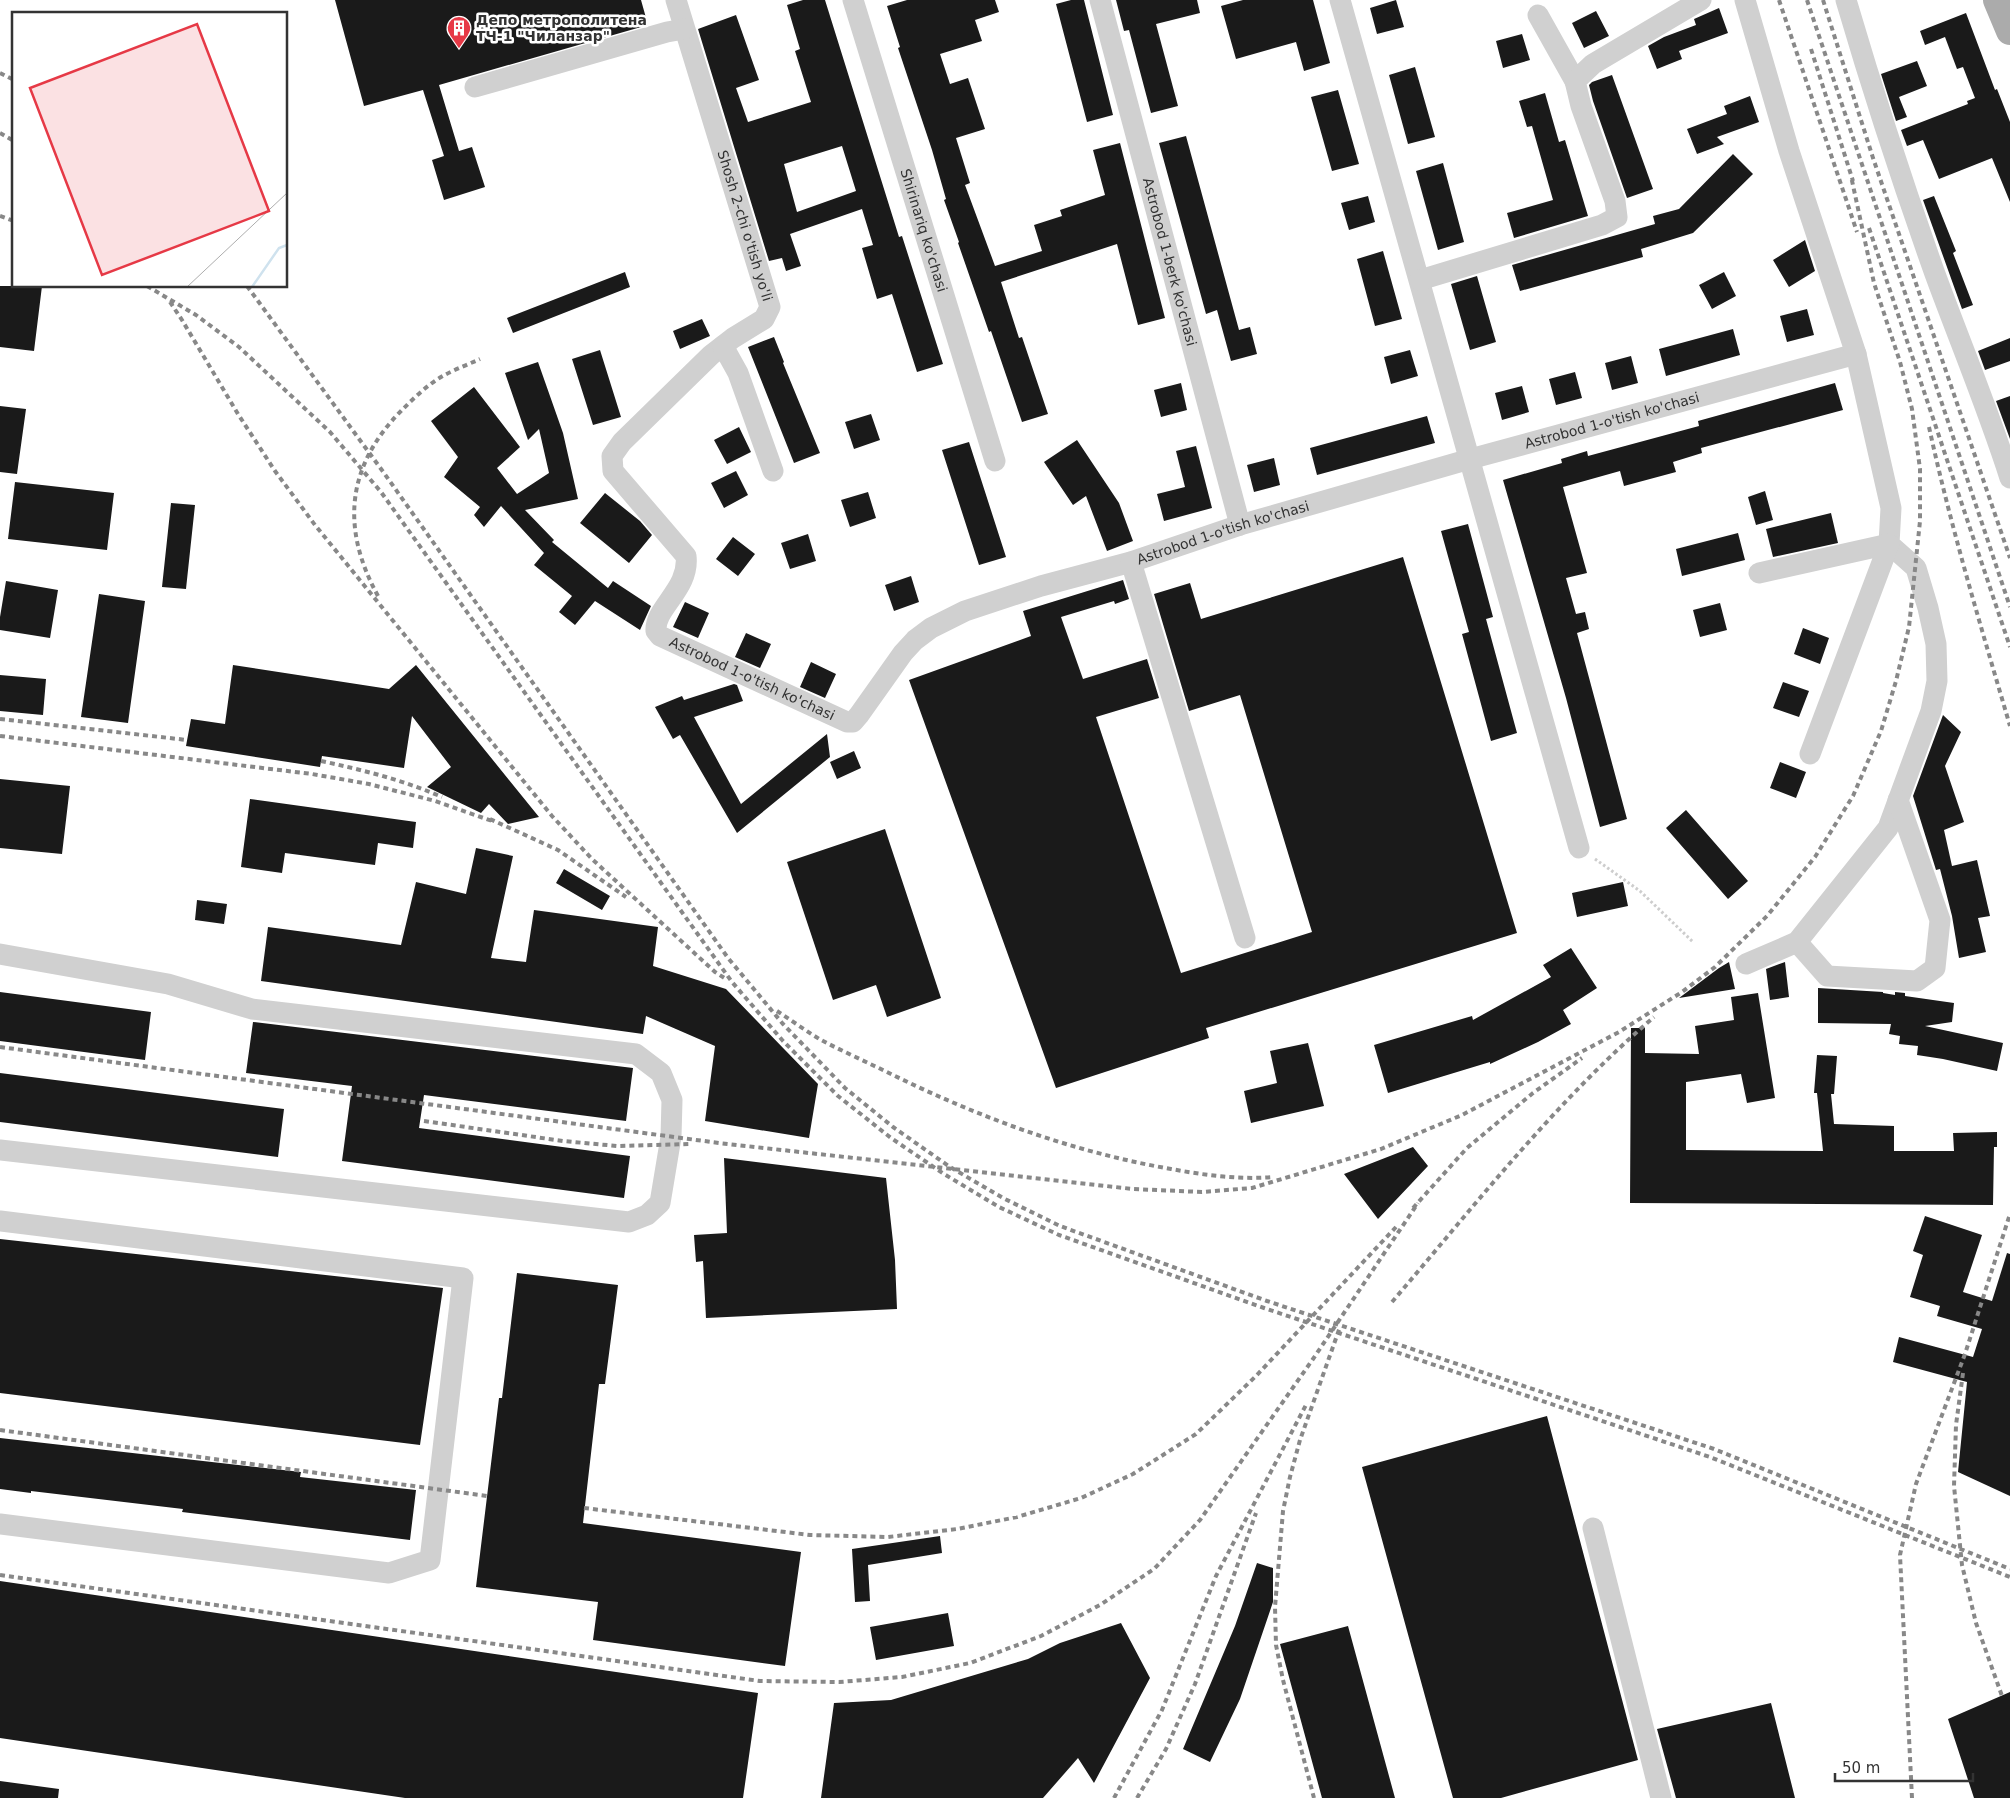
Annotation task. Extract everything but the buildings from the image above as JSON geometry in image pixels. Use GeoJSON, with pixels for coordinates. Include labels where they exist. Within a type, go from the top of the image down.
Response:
{"type":"FeatureCollection","features":[{"type":"Feature","properties":{"kind":"main road"},"geometry":{"type":"LineString","coordinates":[[1997,0],[2010,31]]}},
{"type":"Feature","properties":{"kind":"street","name":"Shosh 2-chi o'tish yo'li"},"geometry":{"type":"LineString","coordinates":[[657,621],[683,579],[686,571],[686,556],[613,471],[612,456],[622,442],[711,355],[764,319],[770,307],[676,0]]}},
{"type":"Feature","properties":{"kind":"street","name":"Shirinariq ko'chasi"},"geometry":{"type":"LineString","coordinates":[[853,0],[995,460]]}},
{"type":"Feature","properties":{"kind":"street","name":"Astrobod 1-berk ko'chasi"},"geometry":{"type":"LineString","coordinates":[[1100,0],[1240,525]]}},
{"type":"Feature","properties":{"kind":"street"},"geometry":{"type":"LineString","coordinates":[[1340,0],[1579,848]]}},
{"type":"Feature","properties":{"kind":"street"},"geometry":{"type":"LineString","coordinates":[[1575,81],[1583,71],[1593,64],[1701,0]]}},
{"type":"Feature","properties":{"kind":"street"},"geometry":{"type":"LineString","coordinates":[[1745,0],[1789,151],[1856,354],[1891,508],[1889,544],[1810,754]]}},
{"type":"Feature","properties":{"kind":"street"},"geometry":{"type":"LineString","coordinates":[[1846,0],[1874,96],[1932,266],[2004,438],[2010,478]]}},
{"type":"Feature","properties":{"kind":"street"},"geometry":{"type":"LineString","coordinates":[[1420,280],[1602,225],[1617,217],[1615,201],[1581,106],[1575,81],[1538,16]]}},
{"type":"Feature","properties":{"kind":"street"},"geometry":{"type":"LineString","coordinates":[[475,87],[667,32],[684,29]]}},
{"type":"Feature","properties":{"kind":"street"},"geometry":{"type":"LineString","coordinates":[[723,346],[738,373],[773,471]]}},
{"type":"Feature","properties":{"kind":"street","name":"Astrobod 1-o'tish ko'chasi"},"geometry":{"type":"LineString","coordinates":[[657,621],[656,631],[667,641],[842,720],[852,722],[903,653],[915,640],[931,628],[965,611],[1041,586],[1132,562],[1240,525],[1470,459],[1856,354]]}},
{"type":"Feature","properties":{"kind":"street"},"geometry":{"type":"LineString","coordinates":[[1759,573],[1889,544]]}},
{"type":"Feature","properties":{"kind":"street"},"geometry":{"type":"LineString","coordinates":[[1746,964],[1797,942],[1888,828],[1931,711],[1937,682],[1936,644],[1928,608],[1916,568],[1889,544]]}},
{"type":"Feature","properties":{"kind":"street"},"geometry":{"type":"LineString","coordinates":[[1132,562],[1245,938]]}},
{"type":"Feature","properties":{"kind":"street"},"geometry":{"type":"LineString","coordinates":[[1797,942],[1827,976],[1918,981],[1936,968],[1940,920],[1898,800]]}},
{"type":"Feature","properties":{"kind":"street"},"geometry":{"type":"LineString","coordinates":[[0,954],[168,984],[252,1009],[636,1054],[661,1073],[672,1100],[671,1137],[660,1203],[647,1215],[629,1222],[0,1150]]}},
{"type":"Feature","properties":{"kind":"street"},"geometry":{"type":"LineString","coordinates":[[0,1221],[463,1278],[430,1560],[389,1573],[0,1524]]}},
{"type":"Feature","properties":{"kind":"street"},"geometry":{"type":"LineString","coordinates":[[1593,1528],[1661,1798]]}},
{"type":"Feature","properties":{"kind":"path"},"geometry":{"type":"LineString","coordinates":[[1579,848],[1640,891],[1693,942]]}},
{"type":"Feature","properties":{"kind":"railway"},"geometry":{"type":"LineString","coordinates":[[1779,0],[1857,232]]}},
{"type":"Feature","properties":{"kind":"railway"},"geometry":{"type":"LineString","coordinates":[[1807,0],[2010,607]]}},
{"type":"Feature","properties":{"kind":"railway"},"geometry":{"type":"LineString","coordinates":[[1823,0],[1873,158],[2010,558]]}},
{"type":"Feature","properties":{"kind":"railway"},"geometry":{"type":"LineString","coordinates":[[1811,49],[1853,181]]}},
{"type":"Feature","properties":{"kind":"railway"},"geometry":{"type":"LineString","coordinates":[[0,73],[12,79]]}},
{"type":"Feature","properties":{"kind":"railway"},"geometry":{"type":"LineString","coordinates":[[0,133],[12,140]]}},
{"type":"Feature","properties":{"kind":"railway"},"geometry":{"type":"LineString","coordinates":[[0,1047],[719,1143],[1133,1189],[1202,1192],[1252,1188],[1381,1149],[1462,1115],[1619,1032],[1682,992],[1715,967],[1767,916],[1815,857],[1853,796],[1881,731],[1909,627],[1920,521],[1920,469],[1912,409],[1900,362],[1874,283],[1851,176]]}},
{"type":"Feature","properties":{"kind":"railway"},"geometry":{"type":"LineString","coordinates":[[0,216],[12,220]]}},
{"type":"Feature","properties":{"kind":"railway"},"geometry":{"type":"LineString","coordinates":[[1869,228],[2010,647]]}},
{"type":"Feature","properties":{"kind":"railway"},"geometry":{"type":"LineString","coordinates":[[150,288],[196,315],[239,347],[330,432],[381,492],[732,982],[783,1041],[838,1096],[891,1138],[944,1174],[999,1207],[1059,1235],[1264,1308],[1710,1457],[2010,1577]]}},
{"type":"Feature","properties":{"kind":"railway"},"geometry":{"type":"LineString","coordinates":[[248,288],[384,473],[728,958],[783,1024],[845,1088],[893,1127],[950,1167],[1003,1198],[1060,1226],[1267,1301],[1714,1449],[2010,1569]]}},
{"type":"Feature","properties":{"kind":"railway"},"geometry":{"type":"LineString","coordinates":[[170,302],[275,471],[315,525],[552,816],[592,859],[715,972],[726,979]]}},
{"type":"Feature","properties":{"kind":"railway"},"geometry":{"type":"LineString","coordinates":[[378,596],[366,571],[358,547],[355,523],[355,499],[360,476],[369,454],[383,432],[415,397],[446,374],[480,359]]}},
{"type":"Feature","properties":{"kind":"railway"},"geometry":{"type":"LineString","coordinates":[[1929,427],[1977,615],[2010,726]]}},
{"type":"Feature","properties":{"kind":"railway"},"geometry":{"type":"LineString","coordinates":[[0,719],[187,740]]}},
{"type":"Feature","properties":{"kind":"railway"},"geometry":{"type":"LineString","coordinates":[[0,736],[312,774],[369,784],[435,801],[495,822]]}},
{"type":"Feature","properties":{"kind":"railway"},"geometry":{"type":"LineString","coordinates":[[321,761],[383,776],[413,785],[442,797]]}},
{"type":"Feature","properties":{"kind":"railway"},"geometry":{"type":"LineString","coordinates":[[490,819],[558,850],[626,897]]}},
{"type":"Feature","properties":{"kind":"railway"},"geometry":{"type":"LineString","coordinates":[[777,1011],[821,1040],[926,1091],[1028,1132],[1099,1153],[1171,1169],[1247,1178],[1273,1177]]}},
{"type":"Feature","properties":{"kind":"railway"},"geometry":{"type":"LineString","coordinates":[[1392,1302],[1550,1118],[1618,1049],[1654,1017]]}},
{"type":"Feature","properties":{"kind":"railway"},"geometry":{"type":"LineString","coordinates":[[1413,1208],[1467,1148],[1533,1093],[1582,1058]]}},
{"type":"Feature","properties":{"kind":"railway"},"geometry":{"type":"LineString","coordinates":[[424,1121],[563,1141],[617,1146],[689,1144]]}},
{"type":"Feature","properties":{"kind":"railway"},"geometry":{"type":"LineString","coordinates":[[0,1575],[760,1681],[839,1682],[902,1677],[970,1663],[1041,1636],[1100,1605],[1154,1569],[1200,1520],[1313,1359],[1418,1203]]}},
{"type":"Feature","properties":{"kind":"railway"},"geometry":{"type":"LineString","coordinates":[[1912,1798],[1900,1555],[1916,1484],[1965,1354],[2010,1214]]}},
{"type":"Feature","properties":{"kind":"railway"},"geometry":{"type":"LineString","coordinates":[[584,1508],[810,1535],[888,1537],[957,1529],[1017,1517],[1081,1498],[1133,1474],[1196,1434],[1256,1376],[1396,1227]]}},
{"type":"Feature","properties":{"kind":"railway"},"geometry":{"type":"LineString","coordinates":[[1314,1798],[1283,1680],[1276,1645],[1275,1607],[1283,1511],[1290,1477],[1300,1440],[1340,1327]]}},
{"type":"Feature","properties":{"kind":"railway"},"geometry":{"type":"LineString","coordinates":[[1963,1373],[1956,1425],[1954,1486],[1962,1565],[1976,1623],[2002,1696]]}},
{"type":"Feature","properties":{"kind":"railway"},"geometry":{"type":"LineString","coordinates":[[1114,1798],[1162,1710],[1216,1576],[1307,1403]]}},
{"type":"Feature","properties":{"kind":"railway"},"geometry":{"type":"LineString","coordinates":[[0,1430],[487,1496]]}},
{"type":"Feature","properties":{"kind":"railway"},"geometry":{"type":"LineString","coordinates":[[1137,1798],[1166,1749],[1195,1684],[1256,1513]]}},
{"type":"Feature","properties":{"kind":"place","name":"Депо метрополитена ТЧ-1 \"Чиланзар\""},"geometry":{"type":"Point","coordinates":[459,49]}}]}
